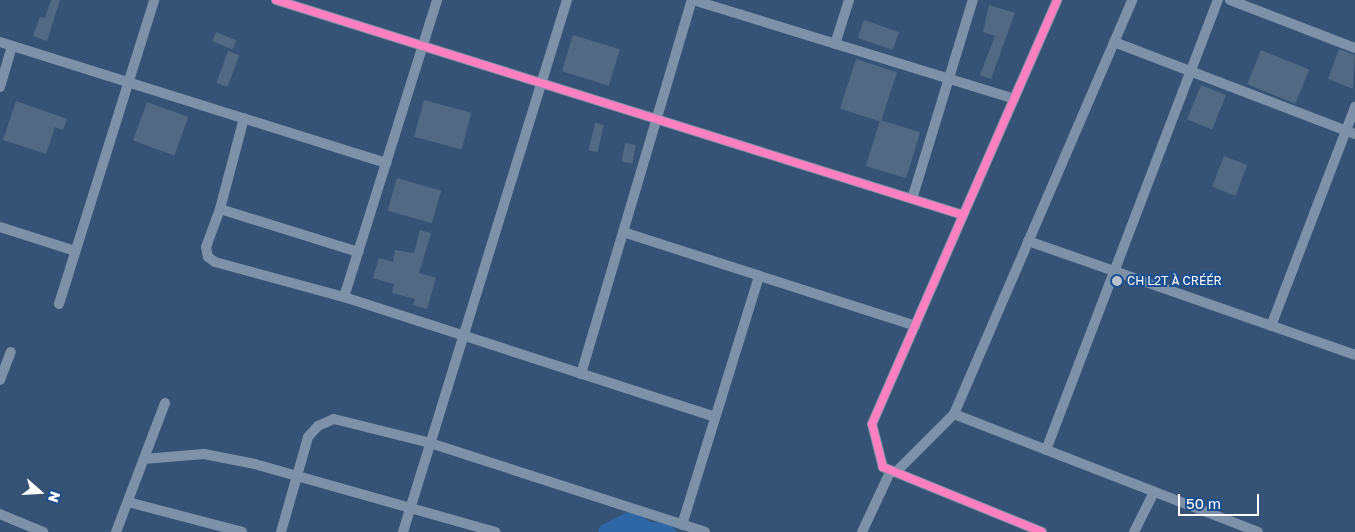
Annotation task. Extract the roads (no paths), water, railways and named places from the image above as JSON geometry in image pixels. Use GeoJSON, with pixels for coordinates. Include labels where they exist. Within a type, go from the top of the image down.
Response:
{"type":"FeatureCollection","features":[{"type":"Feature","properties":{"kind":"street"},"geometry":{"type":"LineString","coordinates":[[59,304],[154,0]]}},
{"type":"Feature","properties":{"kind":"street"},"geometry":{"type":"LineString","coordinates":[[276,0],[963,215]]}},
{"type":"Feature","properties":{"kind":"street"},"geometry":{"type":"LineString","coordinates":[[344,297],[437,0]]}},
{"type":"Feature","properties":{"kind":"street"},"geometry":{"type":"LineString","coordinates":[[403,532],[567,0]]}},
{"type":"Feature","properties":{"kind":"street"},"geometry":{"type":"LineString","coordinates":[[581,374],[693,0],[1014,99]]}},
{"type":"Feature","properties":{"kind":"street"},"geometry":{"type":"LineString","coordinates":[[835,44],[849,0]]}},
{"type":"Feature","properties":{"kind":"street"},"geometry":{"type":"LineString","coordinates":[[912,199],[974,0]]}},
{"type":"Feature","properties":{"kind":"street"},"geometry":{"type":"LineString","coordinates":[[1042,532],[883,467],[872,424],[1057,0]]}},
{"type":"Feature","properties":{"kind":"street"},"geometry":{"type":"LineString","coordinates":[[862,532],[894,471],[954,414],[1132,0]]}},
{"type":"Feature","properties":{"kind":"street"},"geometry":{"type":"LineString","coordinates":[[1046,450],[1218,0]]}},
{"type":"Feature","properties":{"kind":"street"},"geometry":{"type":"LineString","coordinates":[[1230,0],[1355,48]]}},
{"type":"Feature","properties":{"kind":"street"},"geometry":{"type":"LineString","coordinates":[[0,42],[386,163]]}},
{"type":"Feature","properties":{"kind":"street"},"geometry":{"type":"LineString","coordinates":[[1114,42],[1350,133]]}},
{"type":"Feature","properties":{"kind":"street"},"geometry":{"type":"LineString","coordinates":[[0,87],[12,46]]}},
{"type":"Feature","properties":{"kind":"street"},"geometry":{"type":"LineString","coordinates":[[1271,326],[1350,133],[1355,107]]}},
{"type":"Feature","properties":{"kind":"street"},"geometry":{"type":"LineString","coordinates":[[244,118],[220,209],[206,247],[208,257],[214,262],[344,297],[715,417]]}},
{"type":"Feature","properties":{"kind":"street"},"geometry":{"type":"LineString","coordinates":[[220,209],[358,252]]}},
{"type":"Feature","properties":{"kind":"street"},"geometry":{"type":"LineString","coordinates":[[0,227],[75,251]]}},
{"type":"Feature","properties":{"kind":"street"},"geometry":{"type":"LineString","coordinates":[[623,232],[915,326]]}},
{"type":"Feature","properties":{"kind":"street"},"geometry":{"type":"LineString","coordinates":[[1028,240],[1355,355]]}},
{"type":"Feature","properties":{"kind":"street"},"geometry":{"type":"LineString","coordinates":[[682,525],[759,276]]}},
{"type":"Feature","properties":{"kind":"street"},"geometry":{"type":"LineString","coordinates":[[0,380],[11,352]]}},
{"type":"Feature","properties":{"kind":"street"},"geometry":{"type":"LineString","coordinates":[[116,532],[165,402]]}},
{"type":"Feature","properties":{"kind":"street"},"geometry":{"type":"LineString","coordinates":[[954,414],[1258,532]]}},
{"type":"Feature","properties":{"kind":"street"},"geometry":{"type":"LineString","coordinates":[[281,532],[295,476],[308,437],[318,426],[334,419],[430,443],[705,532]]}},
{"type":"Feature","properties":{"kind":"street"},"geometry":{"type":"LineString","coordinates":[[144,459],[204,454],[295,476],[496,532]]}},
{"type":"Feature","properties":{"kind":"street"},"geometry":{"type":"LineString","coordinates":[[1134,532],[1154,492]]}},
{"type":"Feature","properties":{"kind":"street"},"geometry":{"type":"LineString","coordinates":[[128,502],[242,532]]}},
{"type":"Feature","properties":{"kind":"street"},"geometry":{"type":"LineString","coordinates":[[0,514],[43,532]]}},
{"type":"Feature","properties":{"kind":"place","name":"CH L2T À CRÉÉR"},"geometry":{"type":"Point","coordinates":[1117,281]}}]}
